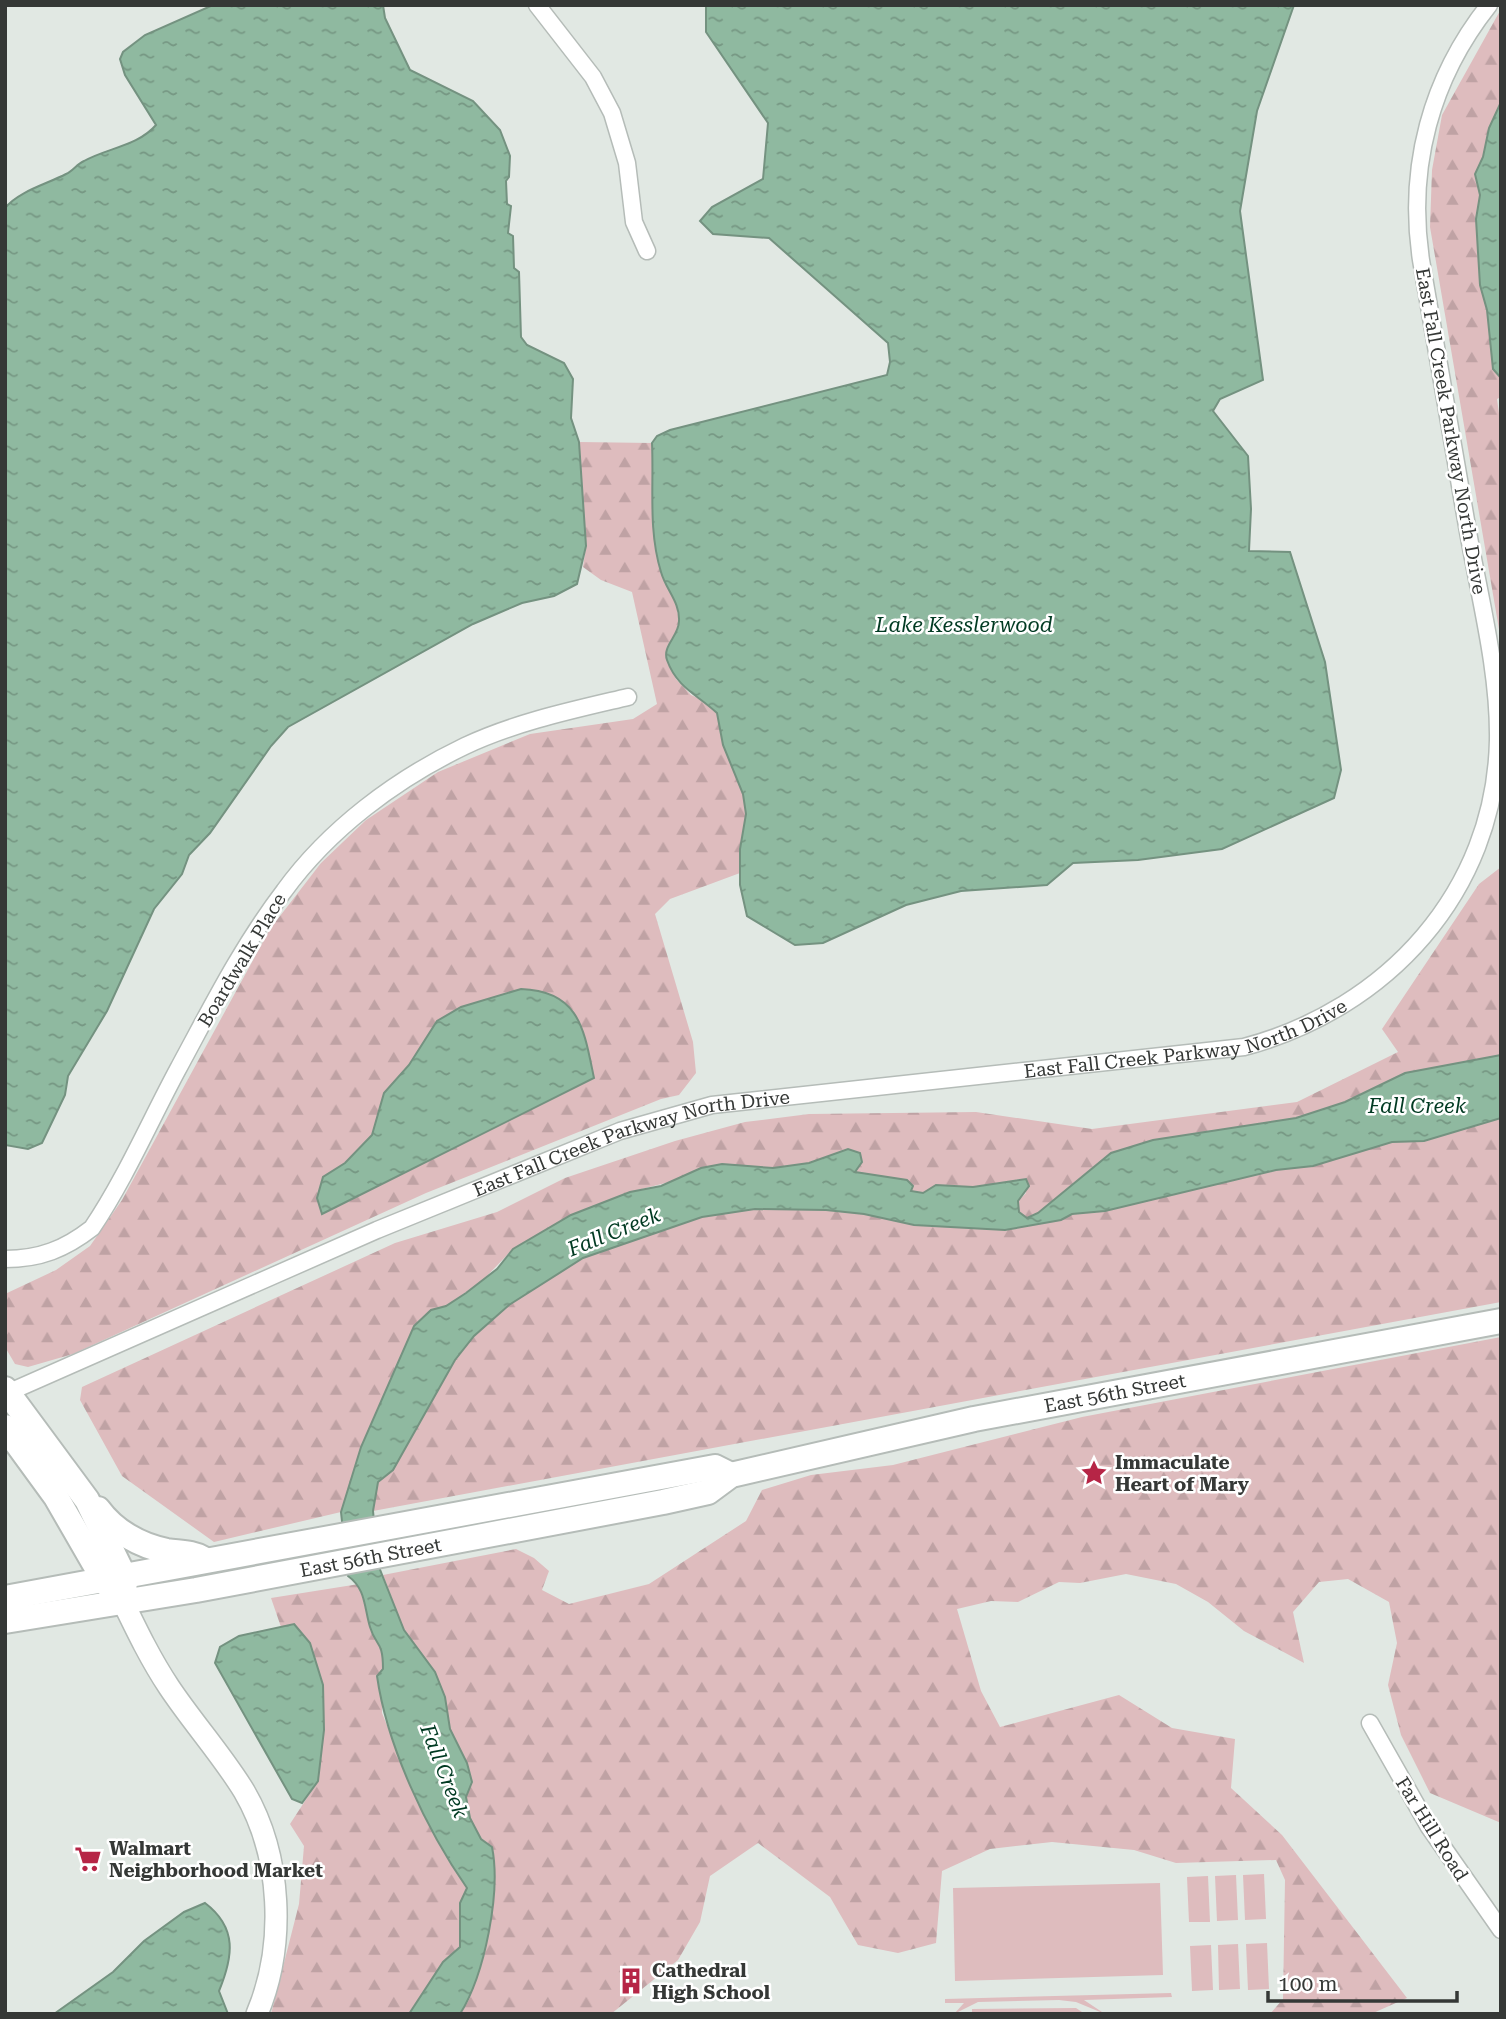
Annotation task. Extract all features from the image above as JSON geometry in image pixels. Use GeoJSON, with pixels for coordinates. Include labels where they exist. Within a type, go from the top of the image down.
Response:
{"type":"FeatureCollection","features":[{"type":"Feature","properties":{"kind":"main road","name":"East 56th Street"},"geometry":{"type":"LineString","coordinates":[[5,1598],[118,1588],[302,1558],[501,1521],[708,1492],[731,1475],[974,1419],[1501,1321]]}},
{"type":"Feature","properties":{"kind":"main road"},"geometry":{"type":"LineString","coordinates":[[6,1392],[87,1500],[113,1525],[133,1539],[160,1550],[193,1553],[211,1562]]}},
{"type":"Feature","properties":{"kind":"main road"},"geometry":{"type":"LineString","coordinates":[[5,1427],[118,1588],[168,1686],[243,1790],[263,1833],[271,1864],[276,1909],[270,1972],[257,2014]]}},
{"type":"Feature","properties":{"kind":"main road"},"geometry":{"type":"LineString","coordinates":[[87,1500],[118,1588]]}},
{"type":"Feature","properties":{"kind":"main road","name":"East 56th Street"},"geometry":{"type":"LineString","coordinates":[[5,1621],[211,1562],[302,1558]]}},
{"type":"Feature","properties":{"kind":"street"},"geometry":{"type":"LineString","coordinates":[[537,5],[593,77],[612,113],[627,163],[634,222],[647,251]]}},
{"type":"Feature","properties":{"kind":"street","name":"East Fall Creek Parkway North Drive"},"geometry":{"type":"LineString","coordinates":[[6,1392],[366,1235],[637,1124],[712,1105],[1244,1047],[1318,1020],[1364,993],[1410,953],[1438,919],[1465,873],[1487,816],[1496,764],[1494,684],[1421,260],[1417,208],[1420,161],[1435,99],[1457,51],[1489,5]]}},
{"type":"Feature","properties":{"kind":"street","name":"Boardwalk Place"},"geometry":{"type":"LineString","coordinates":[[5,1259],[45,1254],[65,1247],[92,1228],[256,930],[285,888],[335,834],[395,787],[465,746],[528,723],[628,697]]}},
{"type":"Feature","properties":{"kind":"street","name":"Far Hill Road"},"geometry":{"type":"LineString","coordinates":[[1370,1723],[1441,1847],[1501,1930]]}},
{"type":"Feature","properties":{"kind":"green space"},"geometry":{"type":"Polygon","coordinates":[[[1501,9],[1501,102],[1489,128],[1483,157],[1475,174],[1480,195],[1476,219],[1480,285],[1487,310],[1493,369],[1501,378],[1501,397],[1497,399],[1501,428],[1501,641],[1430,227],[1432,170],[1442,115],[1501,9]]]}},
{"type":"Feature","properties":{"kind":"green space"},"geometry":{"type":"Polygon","coordinates":[[[579,442],[652,443],[652,481],[666,582],[675,599],[680,624],[666,649],[666,657],[676,679],[691,695],[702,700],[717,713],[743,794],[746,814],[740,849],[740,873],[670,899],[655,914],[693,1042],[696,1073],[679,1095],[661,1099],[426,1193],[73,1354],[28,1367],[15,1364],[5,1347],[5,1294],[56,1270],[90,1246],[122,1200],[270,929],[321,863],[366,820],[438,772],[530,734],[633,719],[657,704],[632,592],[601,580],[583,567],[586,546],[579,442]]]}},
{"type":"Feature","properties":{"kind":"green space"},"geometry":{"type":"Polygon","coordinates":[[[1501,867],[1501,1055],[1405,1073],[1345,1102],[1296,1118],[1153,1140],[1111,1153],[1038,1213],[1027,1218],[1019,1212],[1018,1201],[1026,1193],[1019,1179],[989,1186],[936,1185],[923,1193],[911,1191],[887,1178],[854,1172],[849,1149],[809,1163],[773,1168],[722,1164],[701,1168],[681,1179],[630,1192],[571,1215],[513,1249],[482,1281],[446,1306],[431,1310],[414,1326],[361,1447],[341,1512],[214,1542],[122,1476],[80,1400],[82,1387],[395,1243],[497,1212],[565,1178],[675,1141],[745,1122],[809,1114],[976,1112],[1092,1129],[1297,1102],[1398,1052],[1382,1029],[1479,884],[1501,867]]]}},
{"type":"Feature","properties":{"kind":"green space"},"geometry":{"type":"Polygon","coordinates":[[[1501,1118],[1501,1302],[373,1511],[378,1482],[393,1470],[455,1360],[474,1336],[509,1305],[583,1258],[702,1217],[755,1209],[826,1210],[864,1214],[914,1225],[1005,1230],[1061,1220],[1072,1214],[1105,1211],[1276,1170],[1313,1166],[1392,1142],[1424,1141],[1501,1118]]]}},
{"type":"Feature","properties":{"kind":"green space"},"geometry":{"type":"Polygon","coordinates":[[[1501,1337],[1501,1823],[1430,1793],[1401,1735],[1388,1685],[1397,1643],[1389,1602],[1348,1579],[1319,1582],[1293,1612],[1304,1663],[1244,1631],[1208,1602],[1176,1584],[1126,1574],[1080,1583],[1059,1582],[1018,1602],[991,1601],[957,1609],[981,1691],[1000,1727],[1119,1695],[1172,1728],[1235,1739],[1231,1788],[1282,1835],[1407,1998],[1371,2014],[1270,2014],[1283,1999],[1285,1880],[1276,1860],[1176,1863],[1134,1850],[1052,1842],[990,1849],[942,1871],[936,1943],[898,1953],[858,1945],[830,1897],[758,1843],[710,1876],[700,1922],[678,1960],[611,2014],[460,2014],[477,1977],[489,1933],[494,1887],[492,1847],[481,1839],[470,1818],[466,1797],[472,1782],[467,1763],[450,1729],[445,1697],[435,1672],[404,1630],[383,1575],[516,1549],[534,1558],[549,1571],[542,1590],[569,1604],[649,1584],[746,1521],[762,1490],[811,1475],[893,1465],[1082,1417],[1501,1337]]]}},
{"type":"Feature","properties":{"kind":"green space"},"geometry":{"type":"Polygon","coordinates":[[[359,1584],[371,1630],[383,1648],[382,1713],[410,1782],[442,1846],[467,1888],[460,1903],[460,1947],[443,1962],[409,2014],[271,2014],[299,1904],[304,1846],[290,1824],[318,1781],[295,1624],[281,1627],[271,1598],[359,1584]]]}},
{"type":"Feature","properties":{"kind":"green space"},"geometry":{"type":"Polygon","coordinates":[[[1264,1874],[1266,1919],[1245,1920],[1243,1875],[1264,1874]]]}},
{"type":"Feature","properties":{"kind":"green space"},"geometry":{"type":"Polygon","coordinates":[[[1236,1875],[1238,1920],[1217,1921],[1215,1876],[1236,1875]]]}},
{"type":"Feature","properties":{"kind":"green space"},"geometry":{"type":"Polygon","coordinates":[[[1208,1876],[1210,1922],[1189,1922],[1187,1877],[1208,1876]]]}},
{"type":"Feature","properties":{"kind":"green space"},"geometry":{"type":"Polygon","coordinates":[[[1160,1883],[1163,1975],[955,1981],[953,1888],[1160,1883]]]}},
{"type":"Feature","properties":{"kind":"green space"},"geometry":{"type":"Polygon","coordinates":[[[1267,1943],[1269,1989],[1248,1990],[1246,1944],[1267,1943]]]}},
{"type":"Feature","properties":{"kind":"green space"},"geometry":{"type":"Polygon","coordinates":[[[1238,1944],[1240,1989],[1219,1990],[1218,1945],[1238,1944]]]}},
{"type":"Feature","properties":{"kind":"green space"},"geometry":{"type":"Polygon","coordinates":[[[1211,1945],[1213,1990],[1192,1991],[1190,1946],[1211,1945]]]}},
{"type":"Feature","properties":{"kind":"green space"},"geometry":{"type":"Polygon","coordinates":[[[1171,1993],[1172,1997],[1084,2000],[1105,2014],[1076,2002],[1059,2000],[978,2002],[954,2014],[964,2003],[945,2003],[945,1999],[1171,1993]]]}},
{"type":"Feature","properties":{"kind":"green space"},"geometry":{"type":"Polygon","coordinates":[[[1076,2008],[1085,2014],[972,2014],[972,2009],[1076,2008]]]}},
{"type":"Feature","properties":{"kind":"water"},"geometry":{"type":"Polygon","coordinates":[[[213,5],[383,5],[385,18],[410,70],[473,101],[500,130],[510,156],[509,177],[506,181],[507,204],[511,206],[508,233],[513,236],[514,268],[519,272],[521,337],[527,345],[564,363],[573,379],[571,418],[579,442],[586,546],[577,584],[554,596],[522,603],[473,624],[288,727],[271,746],[210,833],[189,855],[182,874],[154,909],[107,1011],[68,1076],[65,1095],[42,1143],[28,1149],[5,1145],[5,208],[25,192],[68,173],[82,162],[149,132],[156,125],[125,75],[120,59],[123,52],[145,35],[213,5]]]}},
{"type":"Feature","properties":{"kind":"water","name":"Lake Kesslerwood"},"geometry":{"type":"Polygon","coordinates":[[[706,5],[1294,5],[1257,111],[1240,211],[1263,380],[1220,399],[1213,411],[1248,456],[1251,509],[1249,551],[1290,552],[1325,662],[1341,770],[1334,798],[1222,849],[1138,860],[1073,863],[1047,885],[961,891],[906,905],[823,943],[795,945],[747,916],[740,885],[740,849],[746,814],[743,794],[723,745],[717,713],[676,678],[667,660],[667,650],[678,626],[679,614],[661,572],[654,540],[652,443],[657,436],[670,430],[887,375],[890,362],[888,343],[769,238],[713,234],[700,221],[712,207],[763,179],[768,123],[706,32],[706,5]]]}},
{"type":"Feature","properties":{"kind":"water"},"geometry":{"type":"Polygon","coordinates":[[[1501,102],[1501,378],[1493,369],[1487,310],[1480,285],[1476,219],[1480,195],[1475,174],[1483,157],[1489,128],[1501,102]]]}},
{"type":"Feature","properties":{"kind":"water"},"geometry":{"type":"Polygon","coordinates":[[[521,989],[541,991],[567,1005],[582,1029],[594,1078],[322,1214],[317,1198],[323,1177],[345,1163],[372,1135],[384,1093],[409,1065],[437,1021],[461,1007],[521,989]]]}},
{"type":"Feature","properties":{"kind":"water","name":"Fall Creek"},"geometry":{"type":"Polygon","coordinates":[[[1501,1055],[1501,1118],[1424,1141],[1392,1142],[1313,1166],[1276,1170],[1105,1211],[1072,1214],[1061,1220],[1005,1230],[914,1225],[864,1214],[826,1210],[755,1209],[702,1217],[583,1258],[509,1305],[474,1336],[455,1360],[393,1470],[378,1482],[373,1511],[379,1567],[404,1630],[435,1672],[445,1697],[450,1729],[467,1763],[472,1782],[466,1797],[470,1818],[481,1839],[492,1847],[494,1865],[489,1932],[477,1977],[460,2014],[409,2014],[443,1962],[460,1947],[460,1903],[467,1888],[437,1840],[399,1758],[382,1703],[377,1676],[383,1669],[382,1653],[370,1627],[364,1599],[348,1576],[341,1512],[361,1447],[414,1326],[431,1310],[446,1306],[466,1293],[497,1269],[513,1249],[571,1215],[630,1192],[661,1186],[701,1168],[722,1164],[773,1168],[809,1163],[848,1149],[860,1153],[862,1162],[855,1172],[907,1180],[913,1186],[911,1191],[923,1193],[936,1185],[973,1187],[1026,1179],[1029,1186],[1018,1201],[1019,1212],[1027,1218],[1038,1213],[1111,1153],[1153,1140],[1296,1118],[1345,1102],[1405,1073],[1501,1055]]]}},
{"type":"Feature","properties":{"kind":"water"},"geometry":{"type":"Polygon","coordinates":[[[294,1624],[310,1643],[323,1685],[324,1730],[318,1781],[302,1803],[292,1799],[215,1663],[220,1647],[239,1636],[294,1624]]]}},
{"type":"Feature","properties":{"kind":"water"},"geometry":{"type":"Polygon","coordinates":[[[205,1903],[216,1913],[228,1933],[229,1955],[219,1991],[228,2014],[54,2014],[113,1972],[144,1941],[184,1912],[205,1903]]]}},
{"type":"Feature","properties":{"kind":"place","name":"Immaculate Heart of Mary"},"geometry":{"type":"Point","coordinates":[1094,1473]}},
{"type":"Feature","properties":{"kind":"place","name":"Walmart Neighborhood Market"},"geometry":{"type":"Point","coordinates":[88,1859]}},
{"type":"Feature","properties":{"kind":"place","name":"Cathedral High School"},"geometry":{"type":"Point","coordinates":[631,1981]}}]}
